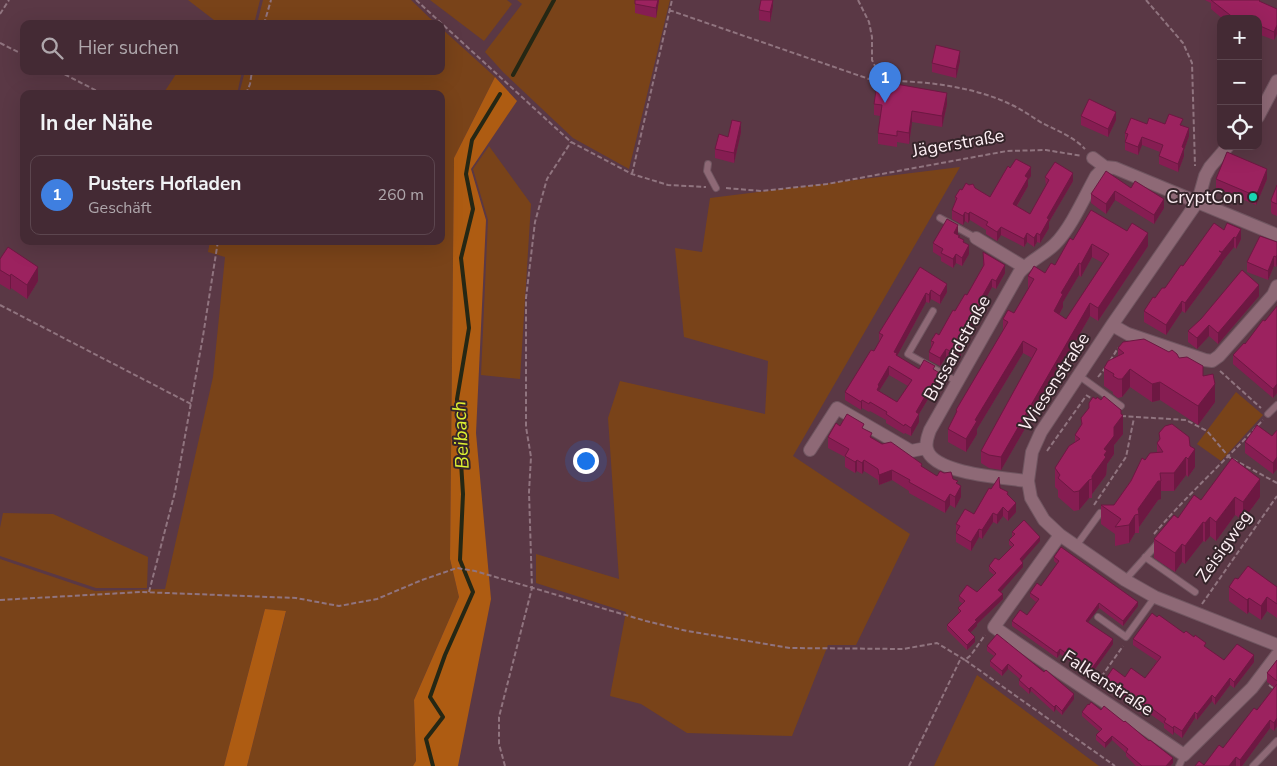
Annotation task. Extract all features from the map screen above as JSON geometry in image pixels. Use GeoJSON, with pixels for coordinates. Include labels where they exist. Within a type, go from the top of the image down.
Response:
{"type":"FeatureCollection","features":[{"type":"Feature","properties":{"kind":"street"},"geometry":{"type":"LineString","coordinates":[[1262,110],[1277,81]]}},
{"type":"Feature","properties":{"kind":"street","name":"Wiesenstraße"},"geometry":{"type":"LineString","coordinates":[[1225,150],[1205,176],[1198,201],[1041,432],[1032,452],[1028,481],[1030,498],[1044,520],[1060,535],[1124,580],[1155,597],[1195,614],[1277,645]]}},
{"type":"Feature","properties":{"kind":"street"},"geometry":{"type":"LineString","coordinates":[[1093,158],[1105,167],[1115,168],[1277,235]]}},
{"type":"Feature","properties":{"kind":"street","name":"Bussardstraße"},"geometry":{"type":"LineString","coordinates":[[926,448],[926,440],[930,430],[1019,273],[1024,267],[1043,255],[1056,243],[1096,176],[1105,167]]}},
{"type":"Feature","properties":{"kind":"street"},"geometry":{"type":"LineString","coordinates":[[976,238],[1024,267]]}},
{"type":"Feature","properties":{"kind":"street"},"geometry":{"type":"LineString","coordinates":[[1112,325],[1128,334],[1212,361],[1219,356],[1272,295],[1277,286]]}},
{"type":"Feature","properties":{"kind":"street"},"geometry":{"type":"LineString","coordinates":[[810,450],[837,408],[911,450],[926,448],[929,454],[936,460],[956,470],[967,474],[1028,481]]}},
{"type":"Feature","properties":{"kind":"street"},"geometry":{"type":"LineString","coordinates":[[994,627],[1060,535]]}},
{"type":"Feature","properties":{"kind":"street","name":"Falkenstraße"},"geometry":{"type":"LineString","coordinates":[[994,627],[1113,706],[1181,760],[1252,688],[1277,655]]}},
{"type":"Feature","properties":{"kind":"lane"},"geometry":{"type":"LineString","coordinates":[[708,164],[707,171],[716,188]]}},
{"type":"Feature","properties":{"kind":"lane"},"geometry":{"type":"LineString","coordinates":[[940,218],[976,238]]}},
{"type":"Feature","properties":{"kind":"lane"},"geometry":{"type":"LineString","coordinates":[[933,310],[908,354],[958,382]]}},
{"type":"Feature","properties":{"kind":"lane"},"geometry":{"type":"LineString","coordinates":[[1078,375],[1121,406]]}},
{"type":"Feature","properties":{"kind":"lane"},"geometry":{"type":"LineString","coordinates":[[1268,414],[1277,404]]}},
{"type":"Feature","properties":{"kind":"lane"},"geometry":{"type":"LineString","coordinates":[[1076,546],[1100,513]]}},
{"type":"Feature","properties":{"kind":"lane"},"geometry":{"type":"LineString","coordinates":[[1124,580],[1164,537]]}},
{"type":"Feature","properties":{"kind":"lane"},"geometry":{"type":"LineString","coordinates":[[1146,557],[1195,592]]}},
{"type":"Feature","properties":{"kind":"lane"},"geometry":{"type":"LineString","coordinates":[[1098,617],[1126,637],[1155,597]]}},
{"type":"Feature","properties":{"kind":"lane"},"geometry":{"type":"LineString","coordinates":[[1253,766],[1277,741]]}},
{"type":"Feature","properties":{"kind":"path"},"geometry":{"type":"LineString","coordinates":[[0,14],[9,0]]}},
{"type":"Feature","properties":{"kind":"path"},"geometry":{"type":"LineString","coordinates":[[265,20],[271,0]]}},
{"type":"Feature","properties":{"kind":"path","name":"Jägerstraße"},"geometry":{"type":"LineString","coordinates":[[416,0],[438,20]]}},
{"type":"Feature","properties":{"kind":"path"},"geometry":{"type":"LineString","coordinates":[[632,174],[672,0]]}},
{"type":"Feature","properties":{"kind":"path"},"geometry":{"type":"LineString","coordinates":[[858,0],[869,22],[872,37],[872,60],[880,76],[891,80]]}},
{"type":"Feature","properties":{"kind":"path"},"geometry":{"type":"LineString","coordinates":[[1146,0],[1183,43],[1192,63],[1195,169]]}},
{"type":"Feature","properties":{"kind":"path"},"geometry":{"type":"LineString","coordinates":[[669,10],[869,78],[917,82],[983,94],[1013,105],[1081,144],[1093,158]]}},
{"type":"Feature","properties":{"kind":"path","name":"Jägerstraße"},"geometry":{"type":"LineString","coordinates":[[445,27],[571,142],[632,174],[668,185],[761,191],[827,184],[1007,151],[1046,150],[1093,158]]}},
{"type":"Feature","properties":{"kind":"path"},"geometry":{"type":"LineString","coordinates":[[0,43],[20,52]]}},
{"type":"Feature","properties":{"kind":"path"},"geometry":{"type":"LineString","coordinates":[[66,75],[95,90]]}},
{"type":"Feature","properties":{"kind":"path"},"geometry":{"type":"LineString","coordinates":[[248,90],[251,75]]}},
{"type":"Feature","properties":{"kind":"path"},"geometry":{"type":"LineString","coordinates":[[505,766],[499,744],[499,716],[532,588],[529,492],[531,457],[526,427],[526,298],[535,222],[547,179],[571,142]]}},
{"type":"Feature","properties":{"kind":"path"},"geometry":{"type":"LineString","coordinates":[[149,592],[175,492],[217,245]]}},
{"type":"Feature","properties":{"kind":"path"},"geometry":{"type":"LineString","coordinates":[[0,305],[191,404]]}},
{"type":"Feature","properties":{"kind":"path"},"geometry":{"type":"LineString","coordinates":[[1046,452],[1128,334]]}},
{"type":"Feature","properties":{"kind":"path"},"geometry":{"type":"LineString","coordinates":[[1151,538],[1184,500],[1229,457],[1268,414],[1218,370],[1212,361]]}},
{"type":"Feature","properties":{"kind":"path"},"geometry":{"type":"LineString","coordinates":[[1086,395],[1094,400]]}},
{"type":"Feature","properties":{"kind":"path"},"geometry":{"type":"LineString","coordinates":[[1252,406],[1254,402]]}},
{"type":"Feature","properties":{"kind":"path"},"geometry":{"type":"LineString","coordinates":[[1118,416],[1186,420],[1207,431],[1229,457],[1277,484]]}},
{"type":"Feature","properties":{"kind":"path"},"geometry":{"type":"LineString","coordinates":[[1094,505],[1126,457],[1134,418]]}},
{"type":"Feature","properties":{"kind":"path","name":"Zeisigweg"},"geometry":{"type":"LineString","coordinates":[[1195,614],[1277,496]]}},
{"type":"Feature","properties":{"kind":"path"},"geometry":{"type":"LineString","coordinates":[[0,600],[149,592],[296,598],[339,606],[377,600],[422,580],[456,568],[475,571],[638,619],[687,631],[790,648],[903,649],[937,643],[965,660],[1115,766]]}},
{"type":"Feature","properties":{"kind":"path"},"geometry":{"type":"LineString","coordinates":[[965,660],[971,655],[988,630],[994,627]]}},
{"type":"Feature","properties":{"kind":"path"},"geometry":{"type":"LineString","coordinates":[[1091,693],[1124,644],[1126,637]]}},
{"type":"Feature","properties":{"kind":"path"},"geometry":{"type":"LineString","coordinates":[[909,766],[962,658]]}},
{"type":"Feature","properties":{"kind":"shaded area"},"geometry":{"type":"Polygon","coordinates":[[[188,0],[260,0],[255,20],[214,20],[188,0]]]}},
{"type":"Feature","properties":{"kind":"shaded area"},"geometry":{"type":"Polygon","coordinates":[[[263,0],[411,0],[432,20],[258,20],[263,0]]]}},
{"type":"Feature","properties":{"kind":"shaded area"},"geometry":{"type":"Polygon","coordinates":[[[430,0],[507,0],[512,4],[484,41],[430,0]]]}},
{"type":"Feature","properties":{"kind":"shaded area"},"geometry":{"type":"Polygon","coordinates":[[[517,0],[670,0],[629,169],[573,138],[503,72],[485,52],[522,4],[517,0]]]}},
{"type":"Feature","properties":{"kind":"shaded area"},"geometry":{"type":"Polygon","coordinates":[[[445,32],[495,77],[454,158],[450,559],[459,597],[414,700],[416,761],[413,766],[247,766],[286,612],[265,609],[224,766],[0,766],[0,559],[95,591],[165,589],[213,377],[225,257],[208,252],[209,245],[445,245],[445,90],[240,90],[244,75],[445,75],[445,32]]]}},
{"type":"Feature","properties":{"kind":"shaded area"},"geometry":{"type":"Polygon","coordinates":[[[175,75],[241,75],[238,90],[166,90],[175,75]]]}},
{"type":"Feature","properties":{"kind":"shaded area"},"geometry":{"type":"Polygon","coordinates":[[[495,77],[517,101],[471,169],[486,220],[476,433],[491,599],[458,766],[413,766],[416,761],[414,700],[459,597],[450,559],[454,158],[495,77]]]}},
{"type":"Feature","properties":{"kind":"shaded area"},"geometry":{"type":"Polygon","coordinates":[[[489,146],[531,204],[520,379],[481,375],[488,220],[473,169],[489,146]]]}},
{"type":"Feature","properties":{"kind":"shaded area"},"geometry":{"type":"Polygon","coordinates":[[[960,167],[793,456],[910,534],[856,645],[828,645],[792,736],[687,733],[641,704],[610,696],[626,612],[536,583],[536,554],[619,579],[608,418],[620,381],[765,414],[768,361],[684,337],[675,248],[702,252],[710,198],[960,167]]]}},
{"type":"Feature","properties":{"kind":"shaded area"},"geometry":{"type":"Polygon","coordinates":[[[1236,392],[1263,415],[1221,461],[1197,444],[1236,392]]]}},
{"type":"Feature","properties":{"kind":"shaded area"},"geometry":{"type":"Polygon","coordinates":[[[3,513],[53,514],[148,557],[147,588],[96,588],[0,556],[0,528],[3,513]]]}},
{"type":"Feature","properties":{"kind":"shaded area"},"geometry":{"type":"Polygon","coordinates":[[[265,609],[286,611],[247,766],[224,766],[265,609]]]}},
{"type":"Feature","properties":{"kind":"shaded area"},"geometry":{"type":"Polygon","coordinates":[[[977,675],[1099,766],[934,766],[977,675]]]}},
{"type":"Feature","properties":{"kind":"building"},"geometry":{"type":"Polygon","coordinates":[[[635,0],[658,0],[656,8],[635,4],[635,0]]]}},
{"type":"Feature","properties":{"kind":"building"},"geometry":{"type":"Polygon","coordinates":[[[761,0],[773,0],[770,12],[759,10],[761,0]]]}},
{"type":"Feature","properties":{"kind":"building"},"geometry":{"type":"Polygon","coordinates":[[[1211,0],[1260,0],[1277,9],[1277,25],[1274,32],[1262,27],[1262,15],[1230,15],[1211,0]]]}},
{"type":"Feature","properties":{"kind":"building"},"geometry":{"type":"Polygon","coordinates":[[[936,45],[960,51],[956,69],[932,63],[936,45]]]}},
{"type":"Feature","properties":{"kind":"building"},"geometry":{"type":"Polygon","coordinates":[[[878,77],[897,80],[896,84],[947,93],[942,116],[912,111],[909,133],[897,131],[897,136],[878,133],[882,105],[874,104],[878,77]]]}},
{"type":"Feature","properties":{"kind":"building"},"geometry":{"type":"Polygon","coordinates":[[[1089,99],[1116,112],[1108,129],[1081,116],[1089,99]]]}},
{"type":"Feature","properties":{"kind":"building"},"geometry":{"type":"Polygon","coordinates":[[[1169,114],[1183,119],[1180,125],[1189,128],[1178,164],[1159,156],[1163,145],[1142,137],[1138,147],[1125,142],[1128,134],[1125,133],[1131,118],[1147,124],[1149,118],[1165,124],[1169,114]]]}},
{"type":"Feature","properties":{"kind":"building"},"geometry":{"type":"Polygon","coordinates":[[[732,120],[741,122],[734,153],[715,149],[719,134],[728,137],[732,120]]]}},
{"type":"Feature","properties":{"kind":"building"},"geometry":{"type":"Polygon","coordinates":[[[1227,152],[1267,169],[1256,196],[1216,179],[1227,152]]]}},
{"type":"Feature","properties":{"kind":"building"},"geometry":{"type":"Polygon","coordinates":[[[1016,159],[1031,167],[1025,176],[1028,178],[1013,204],[1030,214],[1049,180],[1045,177],[1055,162],[1073,173],[1047,218],[1049,219],[1040,235],[1037,233],[1034,238],[1027,233],[1024,239],[1001,227],[997,232],[986,225],[988,222],[970,212],[968,214],[965,212],[963,216],[952,210],[957,198],[955,197],[966,183],[969,185],[973,184],[975,188],[990,197],[1008,166],[1010,168],[1016,159]]]}},
{"type":"Feature","properties":{"kind":"building"},"geometry":{"type":"Polygon","coordinates":[[[1106,171],[1131,188],[1135,181],[1164,199],[1154,215],[1115,191],[1106,204],[1091,194],[1106,171]]]}},
{"type":"Feature","properties":{"kind":"building"},"geometry":{"type":"Polygon","coordinates":[[[1277,185],[1277,204],[1271,200],[1277,185]]]}},
{"type":"Feature","properties":{"kind":"building"},"geometry":{"type":"Polygon","coordinates":[[[1091,210],[1127,231],[1132,223],[1148,233],[1098,308],[1090,303],[1001,457],[989,455],[981,451],[1037,349],[1023,341],[975,420],[977,421],[966,439],[948,429],[956,410],[1008,322],[1003,319],[1008,310],[1014,313],[1034,279],[1028,276],[1034,266],[1045,273],[1051,263],[1055,265],[1070,238],[1073,240],[1091,210]],[[1092,244],[1061,293],[1063,294],[1054,311],[1066,319],[1109,254],[1092,244]]]}},
{"type":"Feature","properties":{"kind":"building"},"geometry":{"type":"Polygon","coordinates":[[[947,219],[958,225],[954,233],[969,245],[962,258],[956,254],[953,259],[941,253],[943,249],[933,243],[947,219]]]}},
{"type":"Feature","properties":{"kind":"building"},"geometry":{"type":"Polygon","coordinates":[[[1214,223],[1224,230],[1227,223],[1241,229],[1236,238],[1234,237],[1222,252],[1219,251],[1222,253],[1185,303],[1182,301],[1166,325],[1144,311],[1153,297],[1155,298],[1162,288],[1165,288],[1181,265],[1183,266],[1214,223]]]}},
{"type":"Feature","properties":{"kind":"building"},"geometry":{"type":"Polygon","coordinates":[[[1260,236],[1277,242],[1277,255],[1276,257],[1274,256],[1268,271],[1247,262],[1260,236]]]}},
{"type":"Feature","properties":{"kind":"building"},"geometry":{"type":"Polygon","coordinates":[[[8,247],[38,267],[27,285],[11,274],[10,276],[0,270],[0,259],[8,247]]]}},
{"type":"Feature","properties":{"kind":"building"},"geometry":{"type":"Polygon","coordinates":[[[983,252],[1005,265],[996,281],[992,279],[979,302],[982,303],[956,344],[961,347],[956,354],[946,349],[940,358],[929,352],[934,342],[931,341],[936,333],[939,335],[953,310],[955,311],[965,294],[967,295],[984,265],[983,252]]]}},
{"type":"Feature","properties":{"kind":"building"},"geometry":{"type":"Polygon","coordinates":[[[920,267],[947,284],[940,296],[931,290],[929,295],[926,293],[894,352],[919,369],[924,360],[935,366],[933,369],[941,374],[933,387],[931,386],[916,412],[919,414],[911,428],[905,424],[904,426],[886,414],[887,412],[870,402],[869,404],[862,400],[861,402],[845,392],[871,350],[874,351],[883,335],[879,333],[920,267]],[[889,366],[877,390],[897,402],[912,380],[889,366]]]}},
{"type":"Feature","properties":{"kind":"building"},"geometry":{"type":"Polygon","coordinates":[[[1242,270],[1259,285],[1218,333],[1209,325],[1197,338],[1188,331],[1201,319],[1242,270]]]}},
{"type":"Feature","properties":{"kind":"building"},"geometry":{"type":"Polygon","coordinates":[[[1277,306],[1277,384],[1273,389],[1233,355],[1245,344],[1263,320],[1265,321],[1277,306]]]}},
{"type":"Feature","properties":{"kind":"building"},"geometry":{"type":"Polygon","coordinates":[[[1144,339],[1169,352],[1172,350],[1179,358],[1187,357],[1203,366],[1203,376],[1213,374],[1215,384],[1198,406],[1160,382],[1152,384],[1130,369],[1122,379],[1118,379],[1104,368],[1108,361],[1124,353],[1118,348],[1123,342],[1144,339]]]}},
{"type":"Feature","properties":{"kind":"building"},"geometry":{"type":"Polygon","coordinates":[[[1104,396],[1121,410],[1123,415],[1114,427],[1114,436],[1104,449],[1107,451],[1104,455],[1106,457],[1092,476],[1092,479],[1079,491],[1074,492],[1058,478],[1060,475],[1055,468],[1069,446],[1080,439],[1075,435],[1082,424],[1081,418],[1089,408],[1089,403],[1093,397],[1101,400],[1104,396]]]}},
{"type":"Feature","properties":{"kind":"building"},"geometry":{"type":"Polygon","coordinates":[[[847,414],[864,424],[862,428],[872,433],[870,437],[882,444],[891,442],[937,476],[940,471],[944,473],[951,472],[953,479],[958,481],[956,483],[961,486],[955,497],[950,494],[945,502],[892,470],[879,475],[878,469],[864,460],[862,463],[857,460],[855,462],[845,456],[849,449],[828,437],[836,423],[840,426],[847,414]]]}},
{"type":"Feature","properties":{"kind":"building"},"geometry":{"type":"Polygon","coordinates":[[[1172,424],[1189,437],[1190,446],[1195,449],[1188,459],[1186,457],[1174,473],[1160,473],[1161,481],[1158,481],[1138,509],[1139,514],[1135,515],[1129,525],[1115,527],[1121,519],[1101,505],[1114,505],[1131,481],[1142,458],[1145,460],[1150,453],[1163,452],[1157,443],[1160,439],[1159,433],[1165,426],[1172,424]]]}},
{"type":"Feature","properties":{"kind":"building"},"geometry":{"type":"Polygon","coordinates":[[[1257,425],[1272,436],[1277,430],[1277,457],[1273,463],[1245,442],[1257,425]]]}},
{"type":"Feature","properties":{"kind":"building"},"geometry":{"type":"Polygon","coordinates":[[[1232,458],[1260,479],[1243,502],[1235,497],[1216,522],[1210,517],[1205,523],[1203,522],[1185,546],[1182,544],[1175,553],[1154,539],[1174,515],[1178,518],[1194,495],[1201,500],[1232,458]]]}},
{"type":"Feature","properties":{"kind":"building"},"geometry":{"type":"Polygon","coordinates":[[[999,477],[1000,488],[1008,492],[1007,494],[1016,503],[1008,512],[1003,507],[997,515],[993,513],[982,530],[979,529],[971,542],[956,533],[960,526],[956,524],[965,509],[974,514],[989,488],[991,489],[999,477]]]}},
{"type":"Feature","properties":{"kind":"building"},"geometry":{"type":"Polygon","coordinates":[[[1024,520],[1040,537],[1020,559],[1023,563],[998,590],[1003,594],[975,620],[977,621],[968,630],[975,637],[967,645],[947,625],[961,611],[958,608],[965,601],[959,596],[967,585],[977,592],[996,573],[989,566],[995,558],[999,560],[1014,545],[1009,540],[1015,534],[1012,532],[1024,520]]]}},
{"type":"Feature","properties":{"kind":"building"},"geometry":{"type":"Polygon","coordinates":[[[1061,547],[1138,602],[1123,621],[1099,603],[1086,621],[1113,639],[1090,671],[1060,649],[1057,653],[1012,621],[1020,610],[1027,615],[1039,599],[1030,593],[1037,583],[1041,586],[1059,561],[1054,557],[1061,547]]]}},
{"type":"Feature","properties":{"kind":"building"},"geometry":{"type":"Polygon","coordinates":[[[1248,566],[1277,587],[1277,604],[1267,597],[1261,606],[1249,598],[1247,600],[1229,587],[1235,578],[1238,579],[1248,566]]]}},
{"type":"Feature","properties":{"kind":"building"},"geometry":{"type":"Polygon","coordinates":[[[1152,613],[1157,617],[1159,615],[1184,633],[1186,631],[1194,637],[1195,635],[1206,643],[1204,646],[1224,660],[1237,644],[1254,655],[1234,682],[1230,678],[1215,698],[1212,695],[1197,714],[1195,712],[1182,731],[1164,722],[1166,719],[1146,704],[1143,708],[1105,680],[1113,668],[1125,677],[1131,668],[1145,678],[1161,657],[1133,639],[1152,613]]]}},
{"type":"Feature","properties":{"kind":"building"},"geometry":{"type":"Polygon","coordinates":[[[997,634],[1044,672],[1046,670],[1074,694],[1062,711],[1056,705],[1054,707],[1031,687],[1029,689],[1019,680],[1022,676],[1008,664],[1002,671],[990,661],[996,654],[987,646],[997,634]]]}},
{"type":"Feature","properties":{"kind":"building"},"geometry":{"type":"Polygon","coordinates":[[[1277,660],[1277,681],[1267,673],[1277,660]]]}},
{"type":"Feature","properties":{"kind":"building"},"geometry":{"type":"Polygon","coordinates":[[[1277,684],[1277,718],[1274,723],[1270,720],[1240,760],[1236,757],[1229,766],[1195,766],[1199,761],[1204,765],[1219,745],[1223,748],[1254,708],[1257,710],[1277,684]]]}},
{"type":"Feature","properties":{"kind":"building"},"geometry":{"type":"Polygon","coordinates":[[[1091,702],[1101,710],[1104,706],[1173,758],[1166,766],[1142,766],[1126,752],[1128,749],[1112,736],[1105,743],[1096,735],[1102,729],[1082,712],[1091,702]]]}},
{"type":"Feature","properties":{"kind":"waterway","name":"Beibach"},"geometry":{"type":"LineString","coordinates":[[513,75],[554,0]]}},
{"type":"Feature","properties":{"kind":"waterway","name":"Beibach"},"geometry":{"type":"LineString","coordinates":[[433,766],[426,739],[443,717],[430,697],[445,655],[473,592],[460,560],[463,494],[457,399],[469,328],[461,258],[473,209],[466,174],[472,140],[500,94]]}},
{"type":"Feature","properties":{"kind":"place","name":"Pusters Hofladen"},"geometry":{"type":"Point","coordinates":[885,103]}},
{"type":"Feature","properties":{"kind":"place","name":"CryptCon"},"geometry":{"type":"Point","coordinates":[1253,197]}}]}
